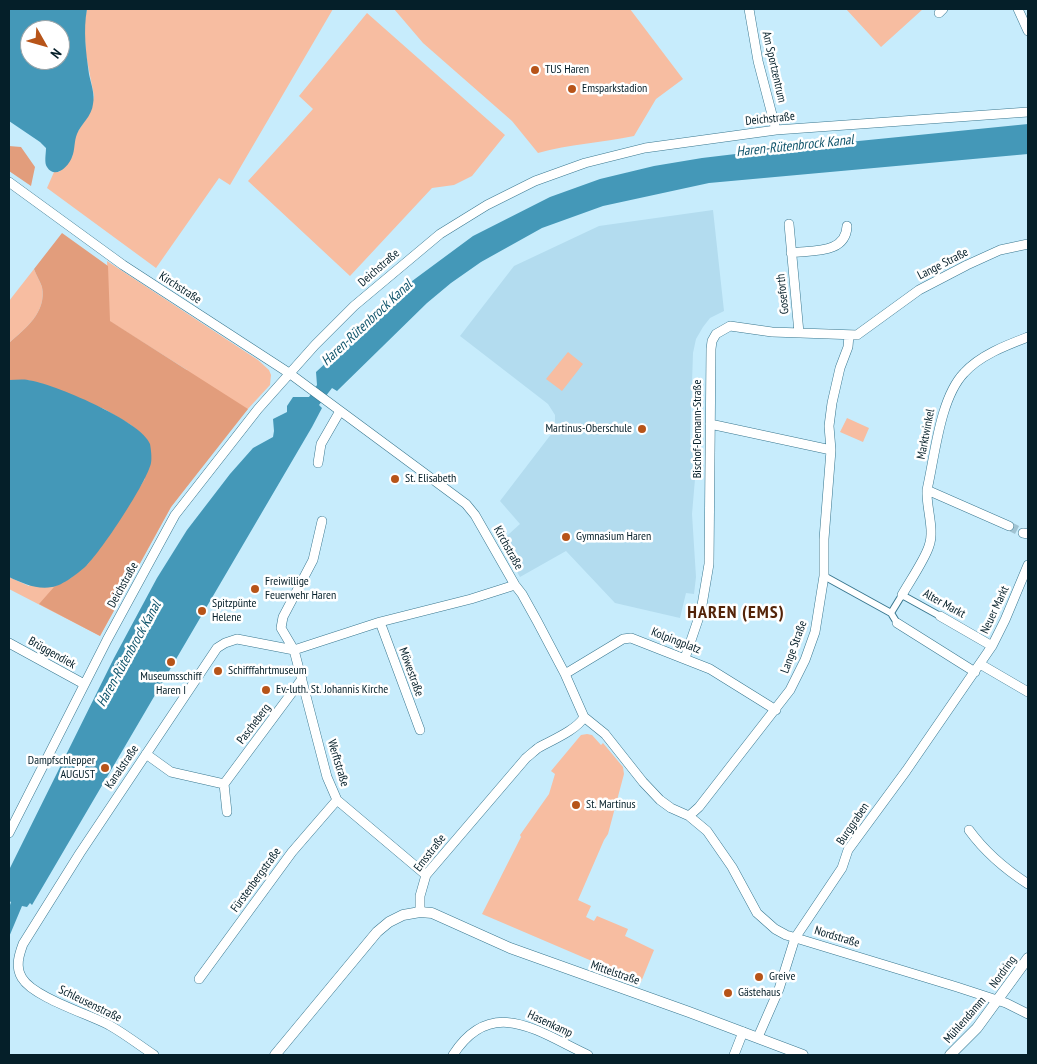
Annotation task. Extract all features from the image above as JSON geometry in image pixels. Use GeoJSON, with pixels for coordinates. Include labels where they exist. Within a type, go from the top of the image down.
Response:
{"type":"FeatureCollection","features":[{"type":"Feature","properties":{"kind":"street","name":"Am Sportzentrum"},"geometry":{"type":"LineString","coordinates":[[749,9],[758,61],[776,130]]}},
{"type":"Feature","properties":{"kind":"street"},"geometry":{"type":"LineString","coordinates":[[1022,11],[1028,31]]}},
{"type":"Feature","properties":{"kind":"street","name":"Deichstraße"},"geometry":{"type":"LineString","coordinates":[[9,833],[84,684],[175,515],[289,373],[354,306],[440,234],[495,201],[544,178],[585,163],[645,148],[776,130],[1028,112]]}},
{"type":"Feature","properties":{"kind":"street","name":"Kirchstraße"},"geometry":{"type":"LineString","coordinates":[[10,185],[123,265],[289,373],[466,504],[476,515],[515,586],[522,594],[565,674],[584,717]]}},
{"type":"Feature","properties":{"kind":"street","name":"Goseforth"},"geometry":{"type":"LineString","coordinates":[[789,224],[800,333]]}},
{"type":"Feature","properties":{"kind":"street"},"geometry":{"type":"LineString","coordinates":[[791,253],[834,248],[844,239],[847,226]]}},
{"type":"Feature","properties":{"kind":"street","name":"Lange Straße"},"geometry":{"type":"LineString","coordinates":[[689,816],[699,807],[776,710],[797,677],[815,632],[824,576],[824,538],[831,450],[829,426],[832,403],[840,368],[848,347],[849,336],[862,332],[919,290],[967,265],[1000,250],[1028,244]]}},
{"type":"Feature","properties":{"kind":"street","name":"Bischof-Demann-Straße"},"geometry":{"type":"LineString","coordinates":[[685,658],[701,611],[708,578],[712,341],[716,334],[730,326],[772,332],[849,336]]}},
{"type":"Feature","properties":{"kind":"street","name":"Marktwinkel"},"geometry":{"type":"LineString","coordinates":[[902,595],[930,545],[930,526],[926,502],[927,490],[945,404],[958,380],[965,372],[986,357],[1028,337]]}},
{"type":"Feature","properties":{"kind":"street"},"geometry":{"type":"LineString","coordinates":[[318,462],[321,444],[340,411]]}},
{"type":"Feature","properties":{"kind":"street"},"geometry":{"type":"LineString","coordinates":[[710,424],[831,450]]}},
{"type":"Feature","properties":{"kind":"street"},"geometry":{"type":"LineString","coordinates":[[927,490],[1009,526]]}},
{"type":"Feature","properties":{"kind":"street","name":"Werftstraße"},"geometry":{"type":"LineString","coordinates":[[322,522],[313,560],[283,617],[281,628],[294,650],[327,777],[337,800],[426,875]]}},
{"type":"Feature","properties":{"kind":"street","name":"Neuer Markt"},"geometry":{"type":"LineString","coordinates":[[980,664],[992,646],[1005,620],[1028,564]]}},
{"type":"Feature","properties":{"kind":"street"},"geometry":{"type":"LineString","coordinates":[[824,576],[891,613],[897,623],[975,672]]}},
{"type":"Feature","properties":{"kind":"street"},"geometry":{"type":"LineString","coordinates":[[294,650],[380,622],[515,586]]}},
{"type":"Feature","properties":{"kind":"street","name":"Alter Markt"},"geometry":{"type":"LineString","coordinates":[[891,613],[902,595],[992,646]]}},
{"type":"Feature","properties":{"kind":"street","name":"Möwestraße"},"geometry":{"type":"LineString","coordinates":[[380,622],[420,730]]}},
{"type":"Feature","properties":{"kind":"street","name":"Kolpingplatz"},"geometry":{"type":"LineString","coordinates":[[565,674],[623,639],[631,638],[710,669],[776,710]]}},
{"type":"Feature","properties":{"kind":"street","name":"Kanalstraße"},"geometry":{"type":"LineString","coordinates":[[20,972],[18,961],[23,944],[80,853],[217,648],[237,639],[294,650]]}},
{"type":"Feature","properties":{"kind":"street","name":"Brüggendiek"},"geometry":{"type":"LineString","coordinates":[[9,643],[84,684]]}},
{"type":"Feature","properties":{"kind":"street"},"geometry":{"type":"LineString","coordinates":[[980,664],[1028,692]]}},
{"type":"Feature","properties":{"kind":"street","name":"Burggraben"},"geometry":{"type":"LineString","coordinates":[[758,1037],[779,989],[795,938],[842,868],[848,850],[980,664]]}},
{"type":"Feature","properties":{"kind":"street","name":"Pascheberg"},"geometry":{"type":"LineString","coordinates":[[224,784],[302,679]]}},
{"type":"Feature","properties":{"kind":"street","name":"Nordstraße"},"geometry":{"type":"LineString","coordinates":[[584,717],[605,734],[643,782],[660,800],[671,808],[689,816],[707,831],[721,849],[757,913],[775,929],[795,938],[997,1001],[1028,1014]]}},
{"type":"Feature","properties":{"kind":"street","name":"Emsstraße"},"geometry":{"type":"LineString","coordinates":[[420,912],[420,896],[426,875],[526,758],[536,749],[582,722],[584,717]]}},
{"type":"Feature","properties":{"kind":"street"},"geometry":{"type":"LineString","coordinates":[[146,754],[171,772],[224,784],[227,812]]}},
{"type":"Feature","properties":{"kind":"street","name":"Fürstenbergstraße"},"geometry":{"type":"LineString","coordinates":[[199,979],[292,852],[337,800]]}},
{"type":"Feature","properties":{"kind":"street"},"geometry":{"type":"LineString","coordinates":[[969,830],[981,847],[1028,884]]}},
{"type":"Feature","properties":{"kind":"street"},"geometry":{"type":"LineString","coordinates":[[276,1055],[378,932],[397,917],[420,912]]}},
{"type":"Feature","properties":{"kind":"street","name":"Mittelstraße"},"geometry":{"type":"LineString","coordinates":[[420,912],[440,915],[510,948],[803,1055]]}},
{"type":"Feature","properties":{"kind":"street","name":"Nordring"},"geometry":{"type":"LineString","coordinates":[[997,1001],[1028,958]]}},
{"type":"Feature","properties":{"kind":"street","name":"Schleusenstraße"},"geometry":{"type":"LineString","coordinates":[[20,972],[27,984],[39,993],[110,1026],[154,1055]]}},
{"type":"Feature","properties":{"kind":"street","name":"Mühlendamm"},"geometry":{"type":"LineString","coordinates":[[950,1055],[977,1028],[997,1001]]}},
{"type":"Feature","properties":{"kind":"street","name":"Hasenkamp"},"geometry":{"type":"LineString","coordinates":[[453,1055],[466,1039],[478,1030],[492,1023],[506,1021],[518,1023],[588,1055]]}},
{"type":"Feature","properties":{"kind":"street"},"geometry":{"type":"LineString","coordinates":[[734,1055],[744,1032]]}},
{"type":"Feature","properties":{"kind":"shaded area"},"geometry":{"type":"Polygon","coordinates":[[[87,9],[333,9],[230,185],[219,178],[156,268],[47,188],[54,172],[59,172],[72,157],[75,136],[90,112],[94,96],[86,55],[84,24],[87,9]]]}},
{"type":"Feature","properties":{"kind":"shaded area","name":"Emsparkstadion"},"geometry":{"type":"Polygon","coordinates":[[[394,9],[630,9],[683,79],[656,99],[634,136],[538,153],[512,121],[423,43],[394,9]]]}},
{"type":"Feature","properties":{"kind":"shaded area"},"geometry":{"type":"Polygon","coordinates":[[[846,9],[923,9],[881,47],[846,9]]]}},
{"type":"Feature","properties":{"kind":"shaded area"},"geometry":{"type":"Polygon","coordinates":[[[367,13],[505,135],[472,176],[454,185],[432,188],[350,276],[248,181],[313,109],[299,96],[367,13]]]}},
{"type":"Feature","properties":{"kind":"shaded area"},"geometry":{"type":"Polygon","coordinates":[[[9,146],[21,147],[35,167],[31,186],[9,171],[9,146]]]}},
{"type":"Feature","properties":{"kind":"shaded area"},"geometry":{"type":"Polygon","coordinates":[[[713,210],[724,311],[710,318],[703,327],[696,339],[693,353],[690,442],[698,444],[692,514],[696,577],[694,594],[686,593],[680,618],[615,603],[566,551],[520,577],[500,542],[520,524],[500,501],[552,433],[555,415],[548,404],[460,336],[514,266],[599,226],[713,210]]]}},
{"type":"Feature","properties":{"kind":"shaded area"},"geometry":{"type":"Polygon","coordinates":[[[62,233],[108,266],[110,321],[248,409],[171,507],[100,636],[39,604],[54,587],[71,578],[88,564],[145,479],[143,435],[131,425],[104,409],[28,380],[9,380],[9,343],[33,319],[38,312],[43,296],[42,287],[34,269],[62,233]]]}},
{"type":"Feature","properties":{"kind":"shaded area"},"geometry":{"type":"Polygon","coordinates":[[[107,261],[258,360],[269,370],[271,375],[270,385],[234,424],[171,507],[100,636],[9,589],[9,577],[29,586],[187,370],[109,321],[107,261]]]}},
{"type":"Feature","properties":{"kind":"shaded area"},"geometry":{"type":"Polygon","coordinates":[[[34,269],[42,287],[43,296],[41,304],[33,319],[9,343],[9,301],[34,269]]]}},
{"type":"Feature","properties":{"kind":"shaded area"},"geometry":{"type":"Polygon","coordinates":[[[568,352],[583,364],[562,391],[546,379],[568,352]]]}},
{"type":"Feature","properties":{"kind":"shaded area"},"geometry":{"type":"Polygon","coordinates":[[[847,418],[869,428],[863,442],[840,432],[847,418]]]}},
{"type":"Feature","properties":{"kind":"shaded area"},"geometry":{"type":"Polygon","coordinates":[[[581,735],[592,735],[601,745],[603,743],[623,767],[624,774],[608,834],[578,900],[591,906],[586,917],[594,921],[597,916],[628,929],[625,936],[654,950],[641,982],[482,914],[521,837],[520,835],[549,794],[555,774],[551,771],[581,735]]]}},
{"type":"Feature","properties":{"kind":"water"},"geometry":{"type":"Polygon","coordinates":[[[9,9],[87,9],[85,42],[93,93],[91,112],[77,134],[73,154],[65,168],[58,172],[50,171],[46,163],[46,148],[9,121],[9,9]]]}},
{"type":"Feature","properties":{"kind":"water","name":"Haren-Rütenbrock Kanal"},"geometry":{"type":"Polygon","coordinates":[[[1028,124],[1028,154],[709,183],[603,206],[542,228],[481,262],[451,283],[427,303],[337,391],[332,388],[319,405],[322,408],[312,427],[32,905],[30,903],[27,907],[22,906],[9,937],[9,908],[11,902],[9,901],[9,870],[114,658],[157,578],[187,530],[230,474],[253,448],[273,437],[273,419],[287,412],[287,406],[293,397],[309,397],[317,385],[316,372],[381,304],[473,236],[550,197],[600,179],[654,166],[702,158],[1028,124]]]}},
{"type":"Feature","properties":{"kind":"water"},"geometry":{"type":"Polygon","coordinates":[[[9,380],[26,380],[40,383],[95,404],[131,425],[150,444],[151,461],[148,472],[113,531],[84,568],[66,581],[52,587],[35,587],[9,577],[9,380]]]}},
{"type":"Feature","properties":{"kind":"tunnel"},"geometry":{"type":"LineString","coordinates":[[1009,526],[1023,533]]}},
{"type":"Feature","properties":{"kind":"place","name":"TUS Haren"},"geometry":{"type":"Point","coordinates":[535,70]}},
{"type":"Feature","properties":{"kind":"place","name":"Emsparkstadion"},"geometry":{"type":"Point","coordinates":[572,89]}},
{"type":"Feature","properties":{"kind":"place","name":"Martinus-Oberschule"},"geometry":{"type":"Point","coordinates":[642,429]}},
{"type":"Feature","properties":{"kind":"place","name":"St. Elisabeth"},"geometry":{"type":"Point","coordinates":[395,479]}},
{"type":"Feature","properties":{"kind":"place","name":"Gymnasium Haren"},"geometry":{"type":"Point","coordinates":[566,537]}},
{"type":"Feature","properties":{"kind":"place","name":"Freiwillige Feuerwehr Haren"},"geometry":{"type":"Point","coordinates":[255,589]}},
{"type":"Feature","properties":{"kind":"place","name":"Spitzpünte Helene"},"geometry":{"type":"Point","coordinates":[202,611]}},
{"type":"Feature","properties":{"kind":"place","name":"Museumsschiff Haren I"},"geometry":{"type":"Point","coordinates":[171,662]}},
{"type":"Feature","properties":{"kind":"place","name":"Schifffahrtmuseum"},"geometry":{"type":"Point","coordinates":[218,671]}},
{"type":"Feature","properties":{"kind":"place","name":"Ev.-luth. St. Johannis Kirche"},"geometry":{"type":"Point","coordinates":[266,690]}},
{"type":"Feature","properties":{"kind":"place","name":"Dampfschlepper AUGUST"},"geometry":{"type":"Point","coordinates":[105,768]}},
{"type":"Feature","properties":{"kind":"place","name":"St. Martinus"},"geometry":{"type":"Point","coordinates":[576,805]}},
{"type":"Feature","properties":{"kind":"place","name":"Greive"},"geometry":{"type":"Point","coordinates":[759,977]}},
{"type":"Feature","properties":{"kind":"place","name":"Gästehaus"},"geometry":{"type":"Point","coordinates":[728,993]}},
{"type":"Feature","properties":{"kind":"district","name":"HAREN (EMS)"},"geometry":{"type":"Point","coordinates":[736,613]}}]}
